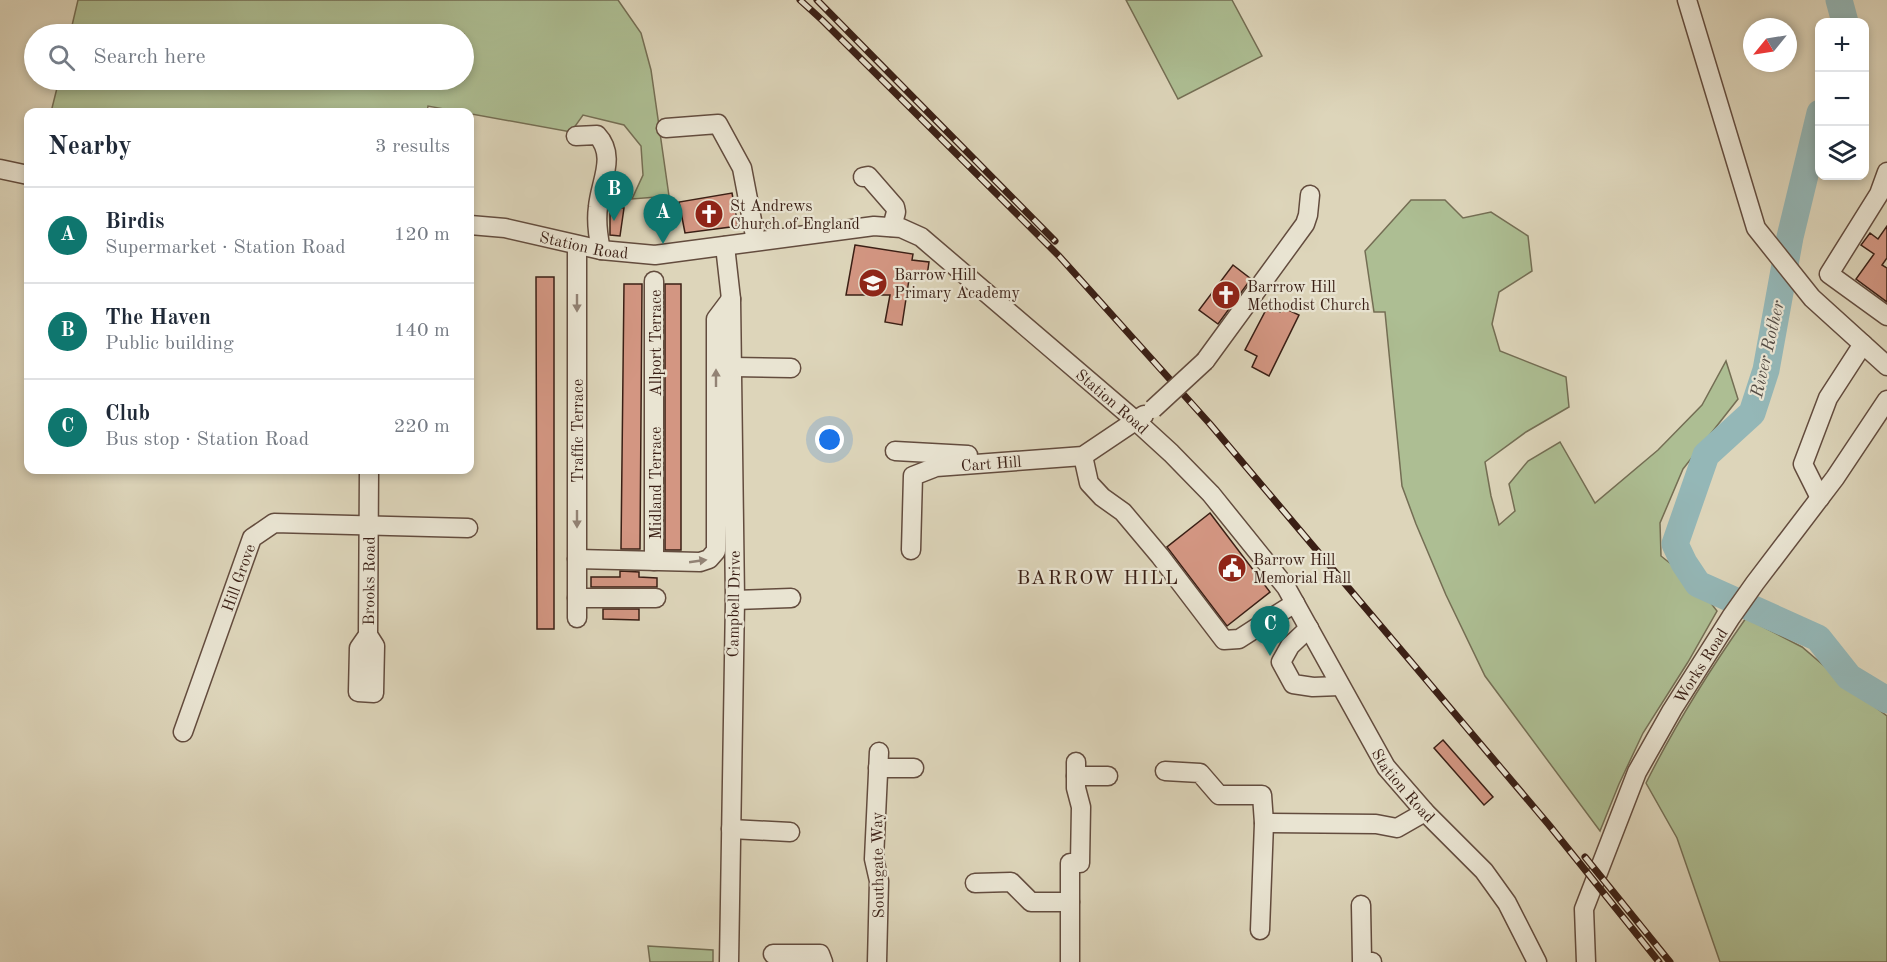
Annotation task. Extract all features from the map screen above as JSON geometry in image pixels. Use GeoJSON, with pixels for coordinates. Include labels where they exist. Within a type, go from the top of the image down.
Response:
{"type":"FeatureCollection","features":[{"type":"Feature","properties":{"kind":"street"},"geometry":{"type":"LineString","coordinates":[[1687,0],[1756,228],[1778,258],[1817,303],[1887,366]]}},
{"type":"Feature","properties":{"kind":"street"},"geometry":{"type":"LineString","coordinates":[[666,128],[718,124],[742,168],[756,241]]}},
{"type":"Feature","properties":{"kind":"street"},"geometry":{"type":"LineString","coordinates":[[576,136],[597,135],[606,144],[608,159],[597,208],[601,250]]}},
{"type":"Feature","properties":{"kind":"street"},"geometry":{"type":"LineString","coordinates":[[0,169],[24,174]]}},
{"type":"Feature","properties":{"kind":"street"},"geometry":{"type":"LineString","coordinates":[[1887,172],[1879,194],[1830,274],[1887,316]]}},
{"type":"Feature","properties":{"kind":"street"},"geometry":{"type":"LineString","coordinates":[[863,177],[868,176],[895,207],[892,227]]}},
{"type":"Feature","properties":{"kind":"street","name":"Cart Hill"},"geometry":{"type":"LineString","coordinates":[[911,550],[913,476],[936,467],[1083,456],[1153,409],[1204,361],[1305,224],[1310,195]]}},
{"type":"Feature","properties":{"kind":"street","name":"Station Road"},"geometry":{"type":"LineString","coordinates":[[474,225],[505,228],[601,250],[655,255],[865,227],[892,227],[908,230],[928,242],[1172,453],[1211,494],[1286,587],[1386,767],[1425,812],[1485,871],[1507,903],[1537,962]]}},
{"type":"Feature","properties":{"kind":"street","name":"Traffic Terrace"},"geometry":{"type":"LineString","coordinates":[[577,244],[577,618]]}},
{"type":"Feature","properties":{"kind":"street","name":"Campbell Drive"},"geometry":{"type":"LineString","coordinates":[[725,246],[731,299],[735,600],[729,962]]}},
{"type":"Feature","properties":{"kind":"street","name":"Allport Terrace"},"geometry":{"type":"LineString","coordinates":[[654,281],[655,405]]}},
{"type":"Feature","properties":{"kind":"street"},"geometry":{"type":"LineString","coordinates":[[1817,303],[1839,281]]}},
{"type":"Feature","properties":{"kind":"street"},"geometry":{"type":"LineString","coordinates":[[577,559],[700,562],[709,559],[716,551],[716,320],[731,299]]}},
{"type":"Feature","properties":{"kind":"street"},"geometry":{"type":"LineString","coordinates":[[1820,498],[1803,464],[1828,398],[1863,344]]}},
{"type":"Feature","properties":{"kind":"street"},"geometry":{"type":"LineString","coordinates":[[732,367],[791,368]]}},
{"type":"Feature","properties":{"kind":"street","name":"Works Road"},"geometry":{"type":"LineString","coordinates":[[1586,962],[1584,909],[1637,772],[1672,710],[1733,613],[1820,498],[1887,400]]}},
{"type":"Feature","properties":{"kind":"street","name":"Midland Terrace"},"geometry":{"type":"LineString","coordinates":[[654,561],[655,405]]}},
{"type":"Feature","properties":{"kind":"street"},"geometry":{"type":"LineString","coordinates":[[895,451],[1040,459]]}},
{"type":"Feature","properties":{"kind":"street"},"geometry":{"type":"LineString","coordinates":[[1083,456],[1089,483],[1102,497],[1123,512],[1224,640],[1239,639],[1295,603]]}},
{"type":"Feature","properties":{"kind":"street","name":"Brooks Road"},"geometry":{"type":"LineString","coordinates":[[368,635],[369,474]]}},
{"type":"Feature","properties":{"kind":"street","name":"Hill Grove"},"geometry":{"type":"LineString","coordinates":[[183,732],[252,538],[274,523],[370,527]]}},
{"type":"Feature","properties":{"kind":"street","name":"Brooks Road"},"geometry":{"type":"LineString","coordinates":[[370,527],[468,528]]}},
{"type":"Feature","properties":{"kind":"street"},"geometry":{"type":"LineString","coordinates":[[577,598],[656,598]]}},
{"type":"Feature","properties":{"kind":"street"},"geometry":{"type":"LineString","coordinates":[[735,600],[791,598]]}},
{"type":"Feature","properties":{"kind":"street"},"geometry":{"type":"LineString","coordinates":[[1309,628],[1290,646],[1281,662],[1293,684],[1313,687],[1340,686]]}},
{"type":"Feature","properties":{"kind":"street","name":"Southgate Way"},"geometry":{"type":"LineString","coordinates":[[878,962],[879,881],[874,859],[878,760],[914,768]]}},
{"type":"Feature","properties":{"kind":"street"},"geometry":{"type":"LineString","coordinates":[[1070,962],[1070,863],[1080,863],[1081,807],[1076,788],[1076,769],[1108,776]]}},
{"type":"Feature","properties":{"kind":"street"},"geometry":{"type":"LineString","coordinates":[[1165,771],[1200,773],[1219,795],[1262,795],[1264,823],[1260,930]]}},
{"type":"Feature","properties":{"kind":"street"},"geometry":{"type":"LineString","coordinates":[[1264,823],[1376,824],[1397,828],[1425,812]]}},
{"type":"Feature","properties":{"kind":"street"},"geometry":{"type":"LineString","coordinates":[[731,829],[790,832]]}},
{"type":"Feature","properties":{"kind":"street"},"geometry":{"type":"LineString","coordinates":[[975,883],[1011,882],[1031,902],[1070,902]]}},
{"type":"Feature","properties":{"kind":"street"},"geometry":{"type":"LineString","coordinates":[[1361,905],[1362,961],[1372,962]]}},
{"type":"Feature","properties":{"kind":"street"},"geometry":{"type":"LineString","coordinates":[[773,954],[820,954],[823,962]]}},
{"type":"Feature","properties":{"kind":"green space"},"geometry":{"type":"Polygon","coordinates":[[[78,0],[618,0],[641,33],[651,70],[669,196],[632,199],[643,175],[641,146],[624,125],[583,115],[571,132],[474,114],[474,108],[428,106],[428,108],[52,108],[56,90],[474,90],[474,24],[72,24],[78,0]]]}},
{"type":"Feature","properties":{"kind":"green space"},"geometry":{"type":"Polygon","coordinates":[[[1126,0],[1232,0],[1262,56],[1178,99],[1126,0]]]}},
{"type":"Feature","properties":{"kind":"green space"},"geometry":{"type":"Polygon","coordinates":[[[1411,200],[1445,200],[1463,218],[1491,212],[1528,236],[1532,271],[1499,292],[1492,324],[1500,351],[1566,377],[1569,407],[1526,432],[1485,462],[1499,525],[1515,511],[1509,484],[1528,461],[1560,442],[1595,503],[1658,450],[1702,405],[1726,361],[1738,399],[1683,469],[1660,523],[1661,556],[1697,585],[1717,611],[1643,733],[1600,831],[1485,676],[1446,595],[1402,486],[1385,312],[1374,312],[1365,251],[1411,200]]]}},
{"type":"Feature","properties":{"kind":"green space"},"geometry":{"type":"Polygon","coordinates":[[[1746,618],[1802,647],[1887,716],[1887,962],[1720,962],[1677,838],[1646,783],[1693,699],[1746,618]]]}},
{"type":"Feature","properties":{"kind":"green space"},"geometry":{"type":"Polygon","coordinates":[[[648,946],[713,950],[713,962],[650,962],[648,946]]]}},
{"type":"Feature","properties":{"kind":"building","name":"St Andrews Church of England"},"geometry":{"type":"Polygon","coordinates":[[[732,193],[738,226],[685,233],[679,202],[732,193]]]}},
{"type":"Feature","properties":{"kind":"building"},"geometry":{"type":"Polygon","coordinates":[[[610,206],[624,208],[620,236],[610,235],[610,206]]]}},
{"type":"Feature","properties":{"kind":"building"},"geometry":{"type":"Polygon","coordinates":[[[1887,226],[1887,258],[1882,265],[1887,268],[1887,302],[1856,279],[1874,254],[1861,245],[1870,233],[1878,239],[1887,226]]]}},
{"type":"Feature","properties":{"kind":"building"},"geometry":{"type":"Polygon","coordinates":[[[855,245],[913,254],[912,260],[929,262],[927,276],[910,273],[902,325],[885,322],[890,295],[846,295],[855,245]]]}},
{"type":"Feature","properties":{"kind":"building","name":"Barrrow Hill Methodist Church"},"geometry":{"type":"Polygon","coordinates":[[[1233,265],[1251,279],[1218,324],[1199,310],[1233,265]]]}},
{"type":"Feature","properties":{"kind":"building"},"geometry":{"type":"Polygon","coordinates":[[[536,277],[554,277],[554,629],[537,629],[536,277]]]}},
{"type":"Feature","properties":{"kind":"building"},"geometry":{"type":"Polygon","coordinates":[[[624,284],[642,284],[640,549],[621,549],[624,284]]]}},
{"type":"Feature","properties":{"kind":"building"},"geometry":{"type":"Polygon","coordinates":[[[665,284],[681,284],[681,550],[665,550],[665,284]]]}},
{"type":"Feature","properties":{"kind":"building"},"geometry":{"type":"Polygon","coordinates":[[[1268,306],[1280,312],[1282,307],[1299,315],[1269,376],[1252,367],[1257,356],[1245,350],[1268,306]]]}},
{"type":"Feature","properties":{"kind":"building"},"geometry":{"type":"Polygon","coordinates":[[[1210,513],[1270,592],[1227,626],[1167,547],[1210,513]]]}},
{"type":"Feature","properties":{"kind":"building"},"geometry":{"type":"Polygon","coordinates":[[[620,571],[639,572],[639,577],[657,578],[657,587],[591,587],[591,577],[620,577],[620,571]]]}},
{"type":"Feature","properties":{"kind":"building"},"geometry":{"type":"Polygon","coordinates":[[[603,609],[639,609],[639,620],[603,619],[603,609]]]}},
{"type":"Feature","properties":{"kind":"building"},"geometry":{"type":"Polygon","coordinates":[[[1443,740],[1493,797],[1484,805],[1434,748],[1443,740]]]}},
{"type":"Feature","properties":{"kind":"waterway","name":"River Rother"},"geometry":{"type":"LineString","coordinates":[[1839,0],[1844,18]]}},
{"type":"Feature","properties":{"kind":"waterway","name":"River Rother"},"geometry":{"type":"LineString","coordinates":[[1817,126],[1790,237],[1766,370],[1752,413],[1706,455],[1675,544],[1698,584],[1818,638],[1849,677],[1887,700]]}},
{"type":"Feature","properties":{"kind":"railway"},"geometry":{"type":"LineString","coordinates":[[800,0],[1059,256],[1210,424],[1549,825],[1659,962]]}},
{"type":"Feature","properties":{"kind":"railway"},"geometry":{"type":"LineString","coordinates":[[817,0],[1055,241]]}},
{"type":"Feature","properties":{"kind":"railway"},"geometry":{"type":"LineString","coordinates":[[1585,857],[1670,962]]}},
{"type":"Feature","properties":{"kind":"place","name":"St Andrews Church of England"},"geometry":{"type":"Point","coordinates":[709,214]}},
{"type":"Feature","properties":{"kind":"place","name":"The Haven"},"geometry":{"type":"Point","coordinates":[614,221]}},
{"type":"Feature","properties":{"kind":"place","name":"Birdis"},"geometry":{"type":"Point","coordinates":[663,244]}},
{"type":"Feature","properties":{"kind":"place","name":"Barrow Hill Primary Academy"},"geometry":{"type":"Point","coordinates":[873,283]}},
{"type":"Feature","properties":{"kind":"place","name":"Barrrow Hill Methodist Church"},"geometry":{"type":"Point","coordinates":[1226,295]}},
{"type":"Feature","properties":{"kind":"place","name":"Barrow Hill Memorial Hall"},"geometry":{"type":"Point","coordinates":[1232,568]}},
{"type":"Feature","properties":{"kind":"place","name":"Club"},"geometry":{"type":"Point","coordinates":[1270,656]}},
{"type":"Feature","properties":{"kind":"district","name":"BARROW HILL"},"geometry":{"type":"Point","coordinates":[1098,577]}}]}
